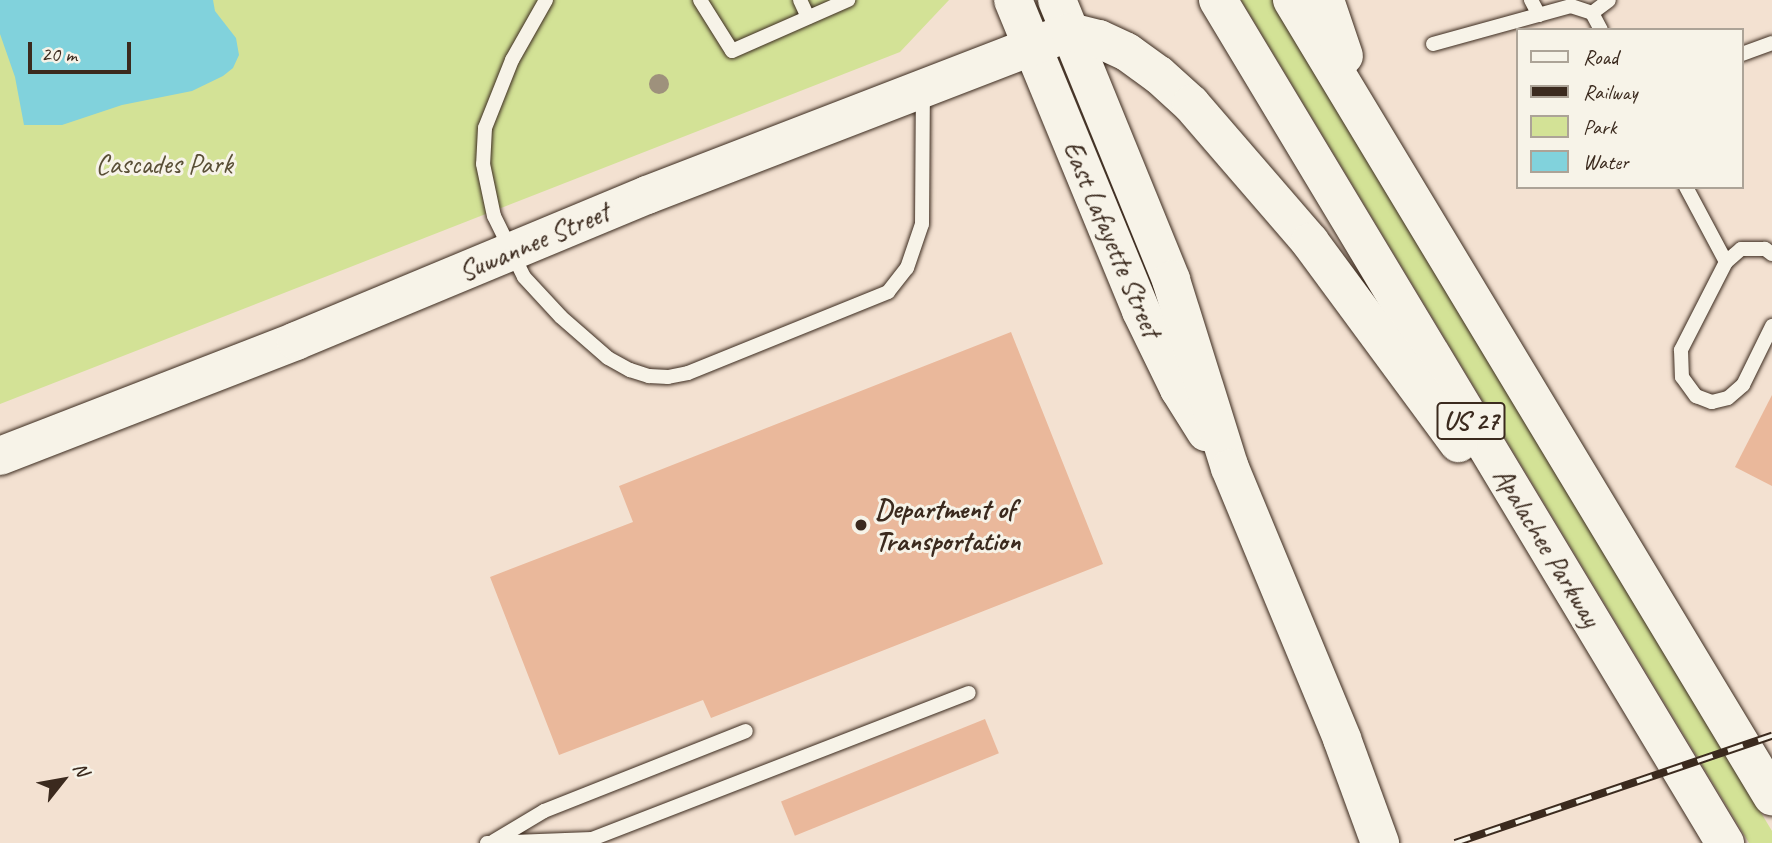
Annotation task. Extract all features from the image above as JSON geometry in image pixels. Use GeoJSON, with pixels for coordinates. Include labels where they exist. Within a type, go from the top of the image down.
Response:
{"type":"FeatureCollection","features":[{"type":"Feature","properties":{"kind":"main road","name":"East Lafayette Street"},"geometry":{"type":"LineString","coordinates":[[1013,0],[1158,350],[1230,468]]}},
{"type":"Feature","properties":{"kind":"main road","name":"Apalachee Parkway"},"geometry":{"type":"LineString","coordinates":[[1217,0],[1724,843]]}},
{"type":"Feature","properties":{"kind":"main road","name":"US 27"},"geometry":{"type":"LineString","coordinates":[[1292,0],[1772,796]]}},
{"type":"Feature","properties":{"kind":"main road"},"geometry":{"type":"LineString","coordinates":[[1325,0],[1355,84],[1399,180]]}},
{"type":"Feature","properties":{"kind":"main road","name":"Suwannee Street"},"geometry":{"type":"LineString","coordinates":[[0,456],[296,341],[647,195],[1032,46],[1064,16]]}},
{"type":"Feature","properties":{"kind":"main road","name":"East Lafayette Street"},"geometry":{"type":"LineString","coordinates":[[1064,16],[1185,320],[1230,468],[1333,717],[1380,843]]}},
{"type":"Feature","properties":{"kind":"main road"},"geometry":{"type":"LineString","coordinates":[[1064,16],[1099,39],[1144,63],[1176,89],[1229,144],[1341,282],[1614,659]]}},
{"type":"Feature","properties":{"kind":"lane"},"geometry":{"type":"LineString","coordinates":[[546,0],[512,60],[491,111],[482,144],[485,184],[509,253],[524,277],[561,317],[608,358],[630,370],[668,377],[712,363],[888,292],[907,268],[922,225],[923,88]]}},
{"type":"Feature","properties":{"kind":"lane"},"geometry":{"type":"LineString","coordinates":[[700,0],[732,51],[848,0]]}},
{"type":"Feature","properties":{"kind":"lane"},"geometry":{"type":"LineString","coordinates":[[800,0],[808,17]]}},
{"type":"Feature","properties":{"kind":"lane"},"geometry":{"type":"LineString","coordinates":[[1531,0],[1539,15]]}},
{"type":"Feature","properties":{"kind":"lane"},"geometry":{"type":"LineString","coordinates":[[1592,13],[1609,0]]}},
{"type":"Feature","properties":{"kind":"lane"},"geometry":{"type":"LineString","coordinates":[[1433,44],[1571,6],[1592,13],[1600,28]]}},
{"type":"Feature","properties":{"kind":"lane"},"geometry":{"type":"LineString","coordinates":[[1744,53],[1772,43]]}},
{"type":"Feature","properties":{"kind":"lane"},"geometry":{"type":"LineString","coordinates":[[1687,189],[1727,262]]}},
{"type":"Feature","properties":{"kind":"lane"},"geometry":{"type":"LineString","coordinates":[[1772,254],[1765,249],[1741,249],[1727,262],[1681,350],[1682,377],[1696,396],[1712,402],[1728,398],[1743,385],[1772,326]]}},
{"type":"Feature","properties":{"kind":"lane"},"geometry":{"type":"LineString","coordinates":[[490,842],[592,839],[969,693]]}},
{"type":"Feature","properties":{"kind":"lane"},"geometry":{"type":"LineString","coordinates":[[490,842],[544,811],[746,731]]}},
{"type":"Feature","properties":{"kind":"green space","name":"Cascades Park"},"geometry":{"type":"Polygon","coordinates":[[[0,0],[949,0],[900,52],[0,404],[0,0]]]}},
{"type":"Feature","properties":{"kind":"green space"},"geometry":{"type":"Polygon","coordinates":[[[1241,0],[1273,0],[1772,831],[1772,843],[1749,843],[1241,0]]]}},
{"type":"Feature","properties":{"kind":"water"},"geometry":{"type":"Polygon","coordinates":[[[0,0],[213,0],[215,11],[236,38],[239,55],[233,68],[223,76],[192,91],[122,105],[62,125],[24,125],[15,77],[0,34],[0,0]]]}},
{"type":"Feature","properties":{"kind":"building","name":"Department of Transportation"},"geometry":{"type":"Polygon","coordinates":[[[1011,332],[1103,564],[711,718],[703,700],[559,755],[490,577],[633,522],[619,486],[1011,332]]]}},
{"type":"Feature","properties":{"kind":"building"},"geometry":{"type":"Polygon","coordinates":[[[1772,395],[1772,486],[1735,467],[1772,395]]]}},
{"type":"Feature","properties":{"kind":"building"},"geometry":{"type":"Polygon","coordinates":[[[985,719],[999,753],[795,836],[781,801],[985,719]]]}},
{"type":"Feature","properties":{"kind":"railway"},"geometry":{"type":"LineString","coordinates":[[1455,843],[1772,736]]}},
{"type":"Feature","properties":{"kind":"place","name":"Department of Transportation"},"geometry":{"type":"Point","coordinates":[861,525]}}]}
